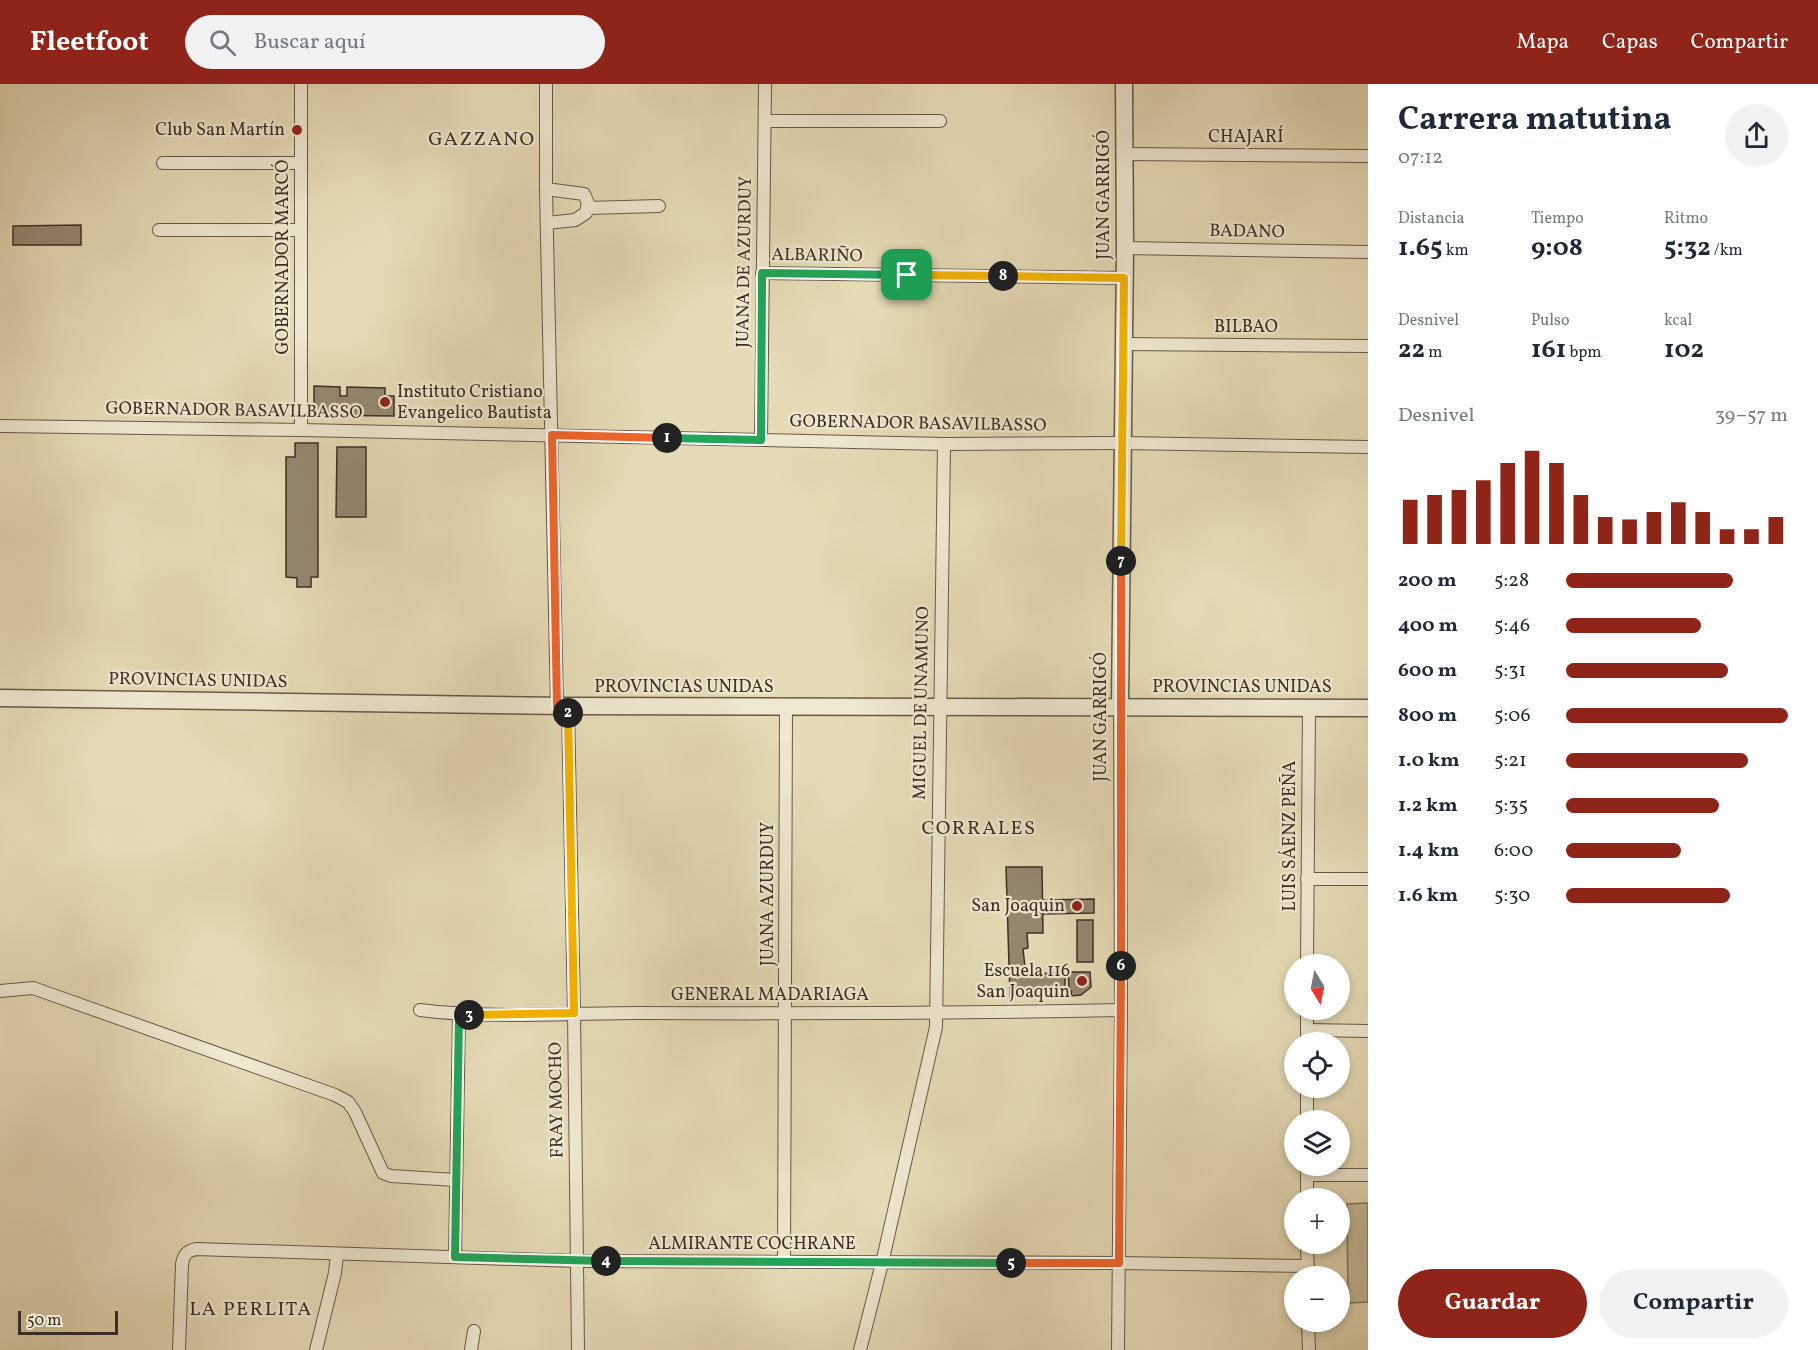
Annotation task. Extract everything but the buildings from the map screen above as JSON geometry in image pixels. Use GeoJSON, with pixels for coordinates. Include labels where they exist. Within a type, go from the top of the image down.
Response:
{"type":"FeatureCollection","features":[{"type":"Feature","properties":{"kind":"street","name":"GOBERNADOR MARCÓ"},"geometry":{"type":"LineString","coordinates":[[301,84],[301,430]]}},
{"type":"Feature","properties":{"kind":"street","name":"FRAY MOCHO"},"geometry":{"type":"LineString","coordinates":[[546,84],[552,435],[574,1013],[578,1350]]}},
{"type":"Feature","properties":{"kind":"street","name":"JUANA DE AZURDUY"},"geometry":{"type":"LineString","coordinates":[[761,440],[765,84]]}},
{"type":"Feature","properties":{"kind":"street","name":"JUAN GARRIGÓ"},"geometry":{"type":"LineString","coordinates":[[1118,1350],[1124,84]]}},
{"type":"Feature","properties":{"kind":"street"},"geometry":{"type":"LineString","coordinates":[[765,121],[940,121]]}},
{"type":"Feature","properties":{"kind":"street","name":"CHAJARÍ"},"geometry":{"type":"LineString","coordinates":[[1124,154],[1368,156]]}},
{"type":"Feature","properties":{"kind":"street"},"geometry":{"type":"LineString","coordinates":[[163,164],[301,163]]}},
{"type":"Feature","properties":{"kind":"street"},"geometry":{"type":"LineString","coordinates":[[546,189],[584,194],[588,203],[586,213],[575,220],[547,223]]}},
{"type":"Feature","properties":{"kind":"street"},"geometry":{"type":"LineString","coordinates":[[587,208],[659,206]]}},
{"type":"Feature","properties":{"kind":"street"},"geometry":{"type":"LineString","coordinates":[[159,230],[301,230]]}},
{"type":"Feature","properties":{"kind":"street","name":"BADANO"},"geometry":{"type":"LineString","coordinates":[[1125,248],[1368,252]]}},
{"type":"Feature","properties":{"kind":"street","name":"ALBARIÑO"},"geometry":{"type":"LineString","coordinates":[[762,273],[1124,278]]}},
{"type":"Feature","properties":{"kind":"street","name":"BILBAO"},"geometry":{"type":"LineString","coordinates":[[1123,344],[1368,346]]}},
{"type":"Feature","properties":{"kind":"street","name":"GOBERNADOR BASAVILBASSO"},"geometry":{"type":"LineString","coordinates":[[0,426],[944,444],[1122,443],[1368,447]]}},
{"type":"Feature","properties":{"kind":"street","name":"MIGUEL DE UNAMUNO"},"geometry":{"type":"LineString","coordinates":[[860,1350],[935,1037],[944,444]]}},
{"type":"Feature","properties":{"kind":"street","name":"PROVINCIAS UNIDAS"},"geometry":{"type":"LineString","coordinates":[[0,698],[562,706],[1368,708]]}},
{"type":"Feature","properties":{"kind":"street","name":"JUANA AZURDUY"},"geometry":{"type":"LineString","coordinates":[[784,1262],[786,706]]}},
{"type":"Feature","properties":{"kind":"street","name":"LUIS SÁENZ PEÑA"},"geometry":{"type":"LineString","coordinates":[[1307,954],[1309,708]]}},
{"type":"Feature","properties":{"kind":"street"},"geometry":{"type":"LineString","coordinates":[[1307,879],[1368,879]]}},
{"type":"Feature","properties":{"kind":"street"},"geometry":{"type":"LineString","coordinates":[[0,991],[33,988],[335,1095],[348,1102],[355,1112],[383,1173],[391,1176],[456,1180]]}},
{"type":"Feature","properties":{"kind":"street","name":"GENERAL MADARIAGA"},"geometry":{"type":"LineString","coordinates":[[420,1010],[459,1015],[1121,1011]]}},
{"type":"Feature","properties":{"kind":"street"},"geometry":{"type":"LineString","coordinates":[[455,1257],[459,1015]]}},
{"type":"Feature","properties":{"kind":"street"},"geometry":{"type":"LineString","coordinates":[[1350,1032],[1368,1031]]}},
{"type":"Feature","properties":{"kind":"street"},"geometry":{"type":"LineString","coordinates":[[1350,1174],[1368,1176]]}},
{"type":"Feature","properties":{"kind":"street","name":"ALMIRANTE COCHRANE"},"geometry":{"type":"LineString","coordinates":[[179,1350],[183,1257],[188,1251],[196,1249],[337,1255],[577,1260],[1119,1263],[1284,1270]]}},
{"type":"Feature","properties":{"kind":"street"},"geometry":{"type":"LineString","coordinates":[[316,1350],[335,1273],[337,1255]]}},
{"type":"Feature","properties":{"kind":"street"},"geometry":{"type":"LineString","coordinates":[[471,1350],[474,1331]]}},
{"type":"Feature","properties":{"kind":"street"},"geometry":{"type":"LineString","coordinates":[[1308,1332],[1309,1350]]}},
{"type":"Feature","properties":{"kind":"shaded area"},"geometry":{"type":"Polygon","coordinates":[[[1368,1203],[1368,1302],[1350,1303],[1350,1266],[1348,1266],[1348,1254],[1350,1254],[1350,1204],[1368,1203]]]}},
{"type":"Feature","properties":{"kind":"place","name":"Club San Martín"},"geometry":{"type":"Point","coordinates":[297,130]}},
{"type":"Feature","properties":{"kind":"place","name":"Instituto Cristiano Evangelico Bautista"},"geometry":{"type":"Point","coordinates":[385,402]}},
{"type":"Feature","properties":{"kind":"place","name":"San Joaquin"},"geometry":{"type":"Point","coordinates":[1077,906]}},
{"type":"Feature","properties":{"kind":"place","name":"Escuela 116 San Joaquin"},"geometry":{"type":"Point","coordinates":[1082,981]}},
{"type":"Feature","properties":{"kind":"district","name":"GAZZANO"},"geometry":{"type":"Point","coordinates":[482,140]}},
{"type":"Feature","properties":{"kind":"district","name":"CORRALES"},"geometry":{"type":"Point","coordinates":[979,829]}},
{"type":"Feature","properties":{"kind":"district","name":"LA PERLITA"},"geometry":{"type":"Point","coordinates":[251,1310]}},
{"type":"Feature","properties":{"kind":"route"},"geometry":{"type":"LineString","coordinates":[[762,273],[907,275],[1124,278],[1120,706],[1119,1263],[882,1263],[455,1257],[459,1015],[574,1013],[568,706],[557,706],[552,435],[761,440],[762,273]]}}]}
